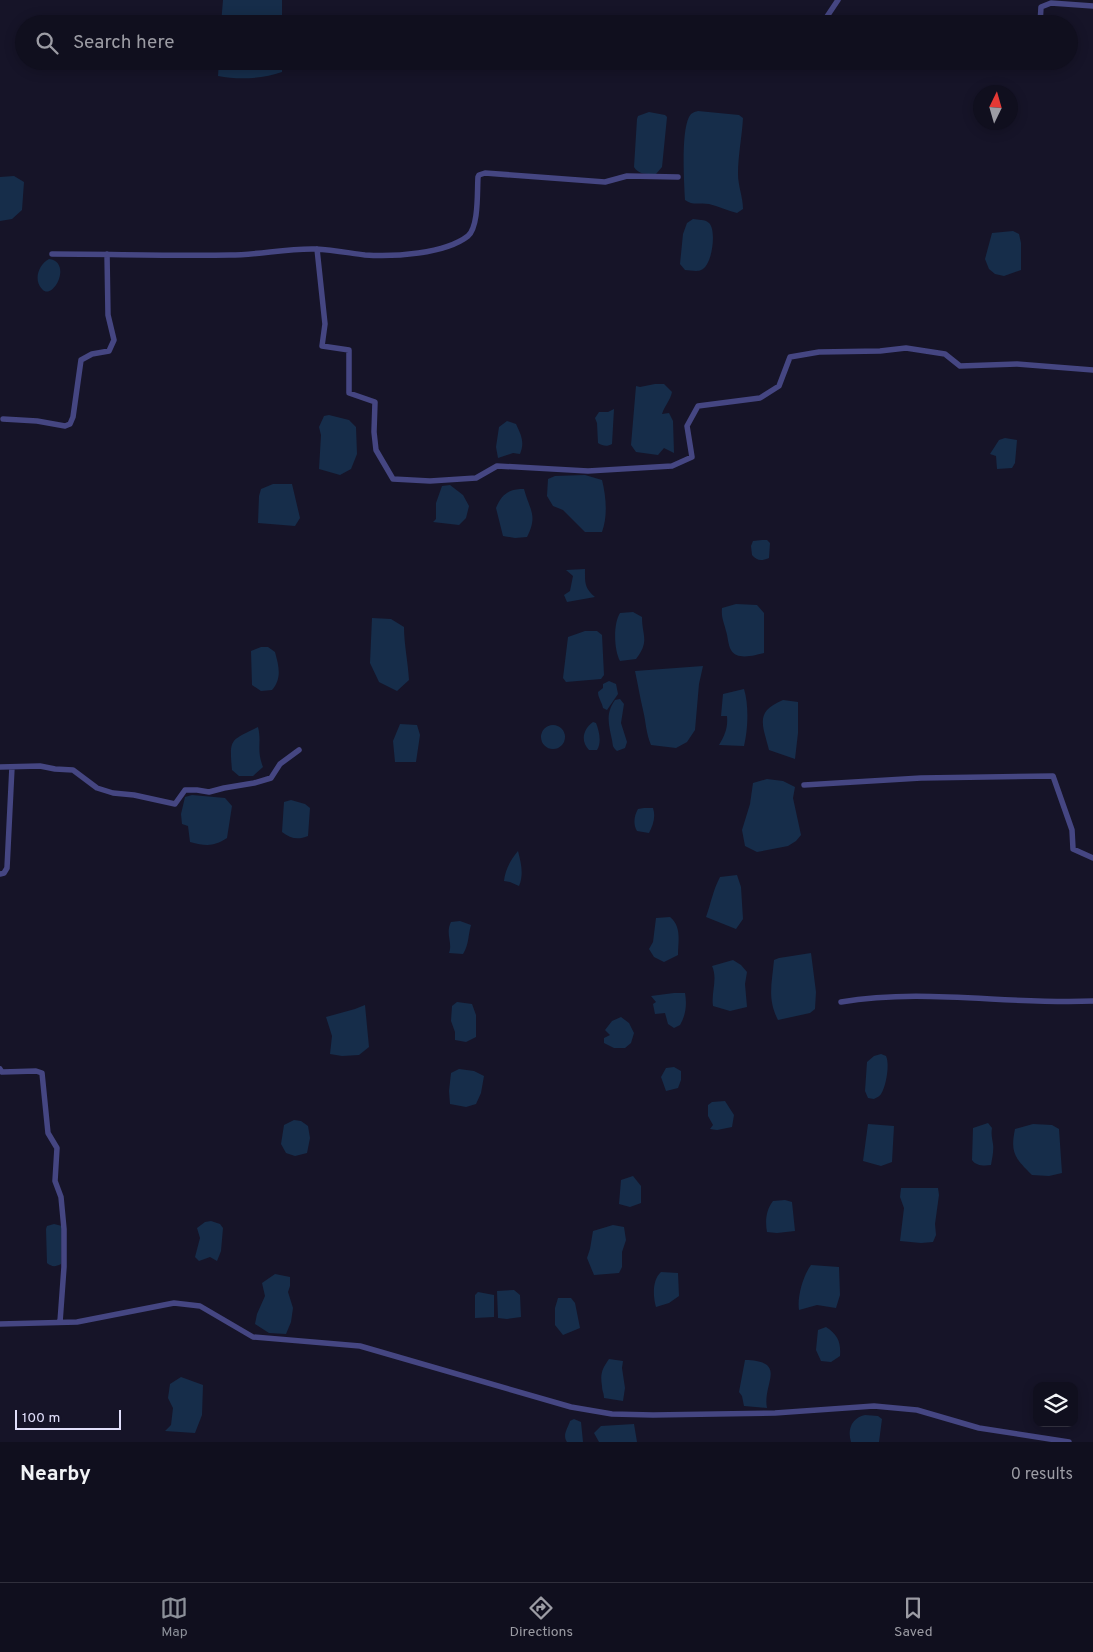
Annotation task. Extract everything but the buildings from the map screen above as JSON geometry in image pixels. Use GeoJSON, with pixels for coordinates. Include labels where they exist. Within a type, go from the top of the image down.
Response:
{"type":"FeatureCollection","features":[{"type":"Feature","properties":{"kind":"street"},"geometry":{"type":"LineString","coordinates":[[828,15],[838,0]]}},
{"type":"Feature","properties":{"kind":"street"},"geometry":{"type":"LineString","coordinates":[[1041,15],[1041,7],[1045,4],[1093,6]]}},
{"type":"Feature","properties":{"kind":"street"},"geometry":{"type":"LineString","coordinates":[[52,254],[136,256],[233,255],[317,249],[376,255],[421,252],[440,249],[468,235],[475,225],[479,174],[605,182],[627,176],[678,177]]}},
{"type":"Feature","properties":{"kind":"street"},"geometry":{"type":"LineString","coordinates":[[317,249],[325,324],[322,346],[349,350],[349,393],[375,402],[374,432],[376,450],[393,479],[430,481],[476,478],[497,466],[588,471],[672,466],[692,457],[687,426],[698,406],[760,398],[779,386],[790,357],[819,352],[880,351],[906,348],[945,354],[960,366],[1017,364],[1093,370]]}},
{"type":"Feature","properties":{"kind":"street"},"geometry":{"type":"LineString","coordinates":[[3,419],[37,420],[65,426],[70,424],[73,417],[81,360],[92,354],[109,351],[114,340],[108,315],[107,254]]}},
{"type":"Feature","properties":{"kind":"street"},"geometry":{"type":"LineString","coordinates":[[0,767],[40,766],[73,770],[97,788],[113,793],[175,804],[185,790],[209,792],[272,778],[280,764],[299,750]]}},
{"type":"Feature","properties":{"kind":"street"},"geometry":{"type":"LineString","coordinates":[[0,874],[4,873],[7,868],[12,767]]}},
{"type":"Feature","properties":{"kind":"street"},"geometry":{"type":"LineString","coordinates":[[804,785],[921,778],[1053,776],[1072,830],[1073,850],[1093,858]]}},
{"type":"Feature","properties":{"kind":"street"},"geometry":{"type":"LineString","coordinates":[[841,1002],[862,998],[901,996],[1046,1002],[1093,1001]]}},
{"type":"Feature","properties":{"kind":"street"},"geometry":{"type":"LineString","coordinates":[[0,1069],[2,1072],[36,1071],[42,1073],[48,1133],[57,1148],[55,1181],[61,1197],[64,1229],[64,1267],[60,1322]]}},
{"type":"Feature","properties":{"kind":"street"},"geometry":{"type":"LineString","coordinates":[[0,1324],[77,1322],[174,1303],[200,1306],[253,1337],[360,1346],[570,1407],[612,1414],[775,1413],[874,1406],[917,1410],[979,1428],[1069,1442]]}},
{"type":"Feature","properties":{"kind":"water"},"geometry":{"type":"Polygon","coordinates":[[[223,0],[282,0],[282,15],[222,15],[223,0]]]}},
{"type":"Feature","properties":{"kind":"water"},"geometry":{"type":"Polygon","coordinates":[[[218,70],[282,70],[282,72],[267,76],[250,78],[218,76],[218,70]]]}},
{"type":"Feature","properties":{"kind":"water"},"geometry":{"type":"Polygon","coordinates":[[[698,111],[739,115],[743,118],[738,174],[743,209],[737,213],[709,204],[685,200],[684,157],[686,124],[689,117],[698,111]]]}},
{"type":"Feature","properties":{"kind":"water"},"geometry":{"type":"Polygon","coordinates":[[[649,112],[667,117],[662,167],[656,174],[641,173],[634,167],[637,119],[638,116],[649,112]]]}},
{"type":"Feature","properties":{"kind":"water"},"geometry":{"type":"Polygon","coordinates":[[[14,176],[24,182],[22,210],[12,219],[0,221],[0,177],[14,176]]]}},
{"type":"Feature","properties":{"kind":"water"},"geometry":{"type":"Polygon","coordinates":[[[693,219],[709,223],[713,233],[712,248],[708,262],[705,267],[698,271],[685,270],[680,264],[683,234],[687,223],[693,219]]]}},
{"type":"Feature","properties":{"kind":"water"},"geometry":{"type":"Polygon","coordinates":[[[1013,231],[1019,234],[1021,243],[1021,270],[1004,276],[995,274],[989,269],[985,259],[992,233],[1013,231]]]}},
{"type":"Feature","properties":{"kind":"water"},"geometry":{"type":"Polygon","coordinates":[[[49,259],[56,262],[60,267],[60,273],[59,280],[55,286],[46,292],[39,285],[38,272],[45,261],[49,259]]]}},
{"type":"Feature","properties":{"kind":"water"},"geometry":{"type":"Polygon","coordinates":[[[664,384],[672,392],[662,414],[669,413],[673,421],[674,453],[664,448],[658,455],[636,452],[631,445],[636,386],[664,384]]]}},
{"type":"Feature","properties":{"kind":"water"},"geometry":{"type":"Polygon","coordinates":[[[614,409],[612,444],[608,446],[603,445],[598,443],[595,418],[599,412],[608,412],[614,409]]]}},
{"type":"Feature","properties":{"kind":"water"},"geometry":{"type":"Polygon","coordinates":[[[329,415],[349,420],[356,427],[357,454],[351,469],[340,475],[319,469],[321,435],[319,427],[324,416],[329,415]]]}},
{"type":"Feature","properties":{"kind":"water"},"geometry":{"type":"Polygon","coordinates":[[[507,421],[516,424],[522,439],[522,446],[520,454],[513,453],[498,458],[496,447],[499,427],[507,421]]]}},
{"type":"Feature","properties":{"kind":"water"},"geometry":{"type":"Polygon","coordinates":[[[1005,438],[1017,440],[1015,463],[1012,468],[997,469],[996,456],[990,454],[999,440],[1005,438]]]}},
{"type":"Feature","properties":{"kind":"water"},"geometry":{"type":"Polygon","coordinates":[[[585,475],[602,480],[606,506],[602,532],[585,532],[563,510],[553,506],[547,496],[548,479],[555,476],[585,475]]]}},
{"type":"Feature","properties":{"kind":"water"},"geometry":{"type":"Polygon","coordinates":[[[273,484],[292,484],[300,518],[295,526],[258,523],[261,489],[273,484]]]}},
{"type":"Feature","properties":{"kind":"water"},"geometry":{"type":"Polygon","coordinates":[[[450,485],[463,495],[469,506],[466,518],[459,525],[433,522],[436,519],[436,503],[442,486],[450,485]]]}},
{"type":"Feature","properties":{"kind":"water"},"geometry":{"type":"Polygon","coordinates":[[[524,489],[532,513],[530,530],[527,537],[503,536],[496,508],[505,494],[524,489]]]}},
{"type":"Feature","properties":{"kind":"water"},"geometry":{"type":"Polygon","coordinates":[[[767,540],[770,543],[769,558],[760,560],[752,555],[751,546],[753,541],[767,540]]]}},
{"type":"Feature","properties":{"kind":"water"},"geometry":{"type":"Polygon","coordinates":[[[585,569],[586,584],[589,591],[595,597],[567,602],[564,595],[570,591],[573,576],[566,570],[585,569]]]}},
{"type":"Feature","properties":{"kind":"water"},"geometry":{"type":"Polygon","coordinates":[[[736,604],[757,605],[764,613],[764,653],[742,656],[737,655],[731,650],[722,617],[722,608],[736,604]]]}},
{"type":"Feature","properties":{"kind":"water"},"geometry":{"type":"Polygon","coordinates":[[[633,612],[642,617],[643,648],[636,659],[620,661],[616,650],[616,624],[620,613],[633,612]]]}},
{"type":"Feature","properties":{"kind":"water"},"geometry":{"type":"Polygon","coordinates":[[[372,618],[391,619],[404,627],[409,680],[397,691],[379,682],[370,663],[372,618]]]}},
{"type":"Feature","properties":{"kind":"water"},"geometry":{"type":"Polygon","coordinates":[[[585,631],[597,631],[602,635],[604,675],[601,679],[566,682],[563,678],[568,637],[585,631]]]}},
{"type":"Feature","properties":{"kind":"water"},"geometry":{"type":"Polygon","coordinates":[[[261,647],[268,647],[275,652],[278,677],[272,690],[261,691],[252,685],[251,651],[261,647]]]}},
{"type":"Feature","properties":{"kind":"water"},"geometry":{"type":"Polygon","coordinates":[[[703,666],[699,684],[695,730],[687,742],[676,748],[651,745],[635,671],[703,666]]]}},
{"type":"Feature","properties":{"kind":"water"},"geometry":{"type":"Polygon","coordinates":[[[609,681],[616,684],[618,694],[607,710],[603,708],[598,692],[603,688],[603,684],[609,681]]]}},
{"type":"Feature","properties":{"kind":"water"},"geometry":{"type":"Polygon","coordinates":[[[744,689],[747,702],[747,718],[744,746],[719,745],[727,724],[727,716],[721,716],[723,694],[744,689]]]}},
{"type":"Feature","properties":{"kind":"water"},"geometry":{"type":"Polygon","coordinates":[[[620,699],[624,704],[621,723],[627,742],[625,748],[617,751],[613,745],[609,715],[615,700],[620,699]]]}},
{"type":"Feature","properties":{"kind":"water"},"geometry":{"type":"Polygon","coordinates":[[[783,700],[798,702],[798,733],[795,759],[769,750],[763,726],[764,715],[768,709],[783,700]]]}},
{"type":"Feature","properties":{"kind":"water"},"geometry":{"type":"Polygon","coordinates":[[[593,722],[596,723],[600,736],[599,744],[597,750],[589,750],[586,747],[584,736],[589,725],[593,722]]]}},
{"type":"Feature","properties":{"kind":"water"},"geometry":{"type":"Polygon","coordinates":[[[400,724],[417,725],[420,735],[416,762],[395,762],[393,741],[400,724]]]}},
{"type":"Feature","properties":{"kind":"water"},"geometry":{"type":"Polygon","coordinates":[[[553,725],[562,728],[565,737],[562,746],[553,749],[544,746],[541,737],[544,728],[553,725]]]}},
{"type":"Feature","properties":{"kind":"water"},"geometry":{"type":"Polygon","coordinates":[[[258,727],[263,767],[253,776],[239,776],[232,770],[232,746],[237,738],[258,727]]]}},
{"type":"Feature","properties":{"kind":"water"},"geometry":{"type":"Polygon","coordinates":[[[767,779],[783,781],[795,787],[793,798],[801,835],[788,846],[757,852],[745,846],[742,830],[750,804],[753,783],[767,779]]]}},
{"type":"Feature","properties":{"kind":"water"},"geometry":{"type":"Polygon","coordinates":[[[192,795],[225,798],[232,806],[227,838],[209,845],[190,842],[188,826],[182,824],[181,814],[185,797],[192,795]]]}},
{"type":"Feature","properties":{"kind":"water"},"geometry":{"type":"Polygon","coordinates":[[[291,800],[305,804],[310,808],[308,836],[295,838],[282,832],[284,802],[291,800]]]}},
{"type":"Feature","properties":{"kind":"water"},"geometry":{"type":"Polygon","coordinates":[[[653,808],[654,811],[654,821],[649,833],[637,831],[635,826],[635,817],[638,809],[653,808]]]}},
{"type":"Feature","properties":{"kind":"water"},"geometry":{"type":"Polygon","coordinates":[[[518,851],[522,873],[519,886],[504,881],[509,865],[518,851]]]}},
{"type":"Feature","properties":{"kind":"water"},"geometry":{"type":"Polygon","coordinates":[[[737,875],[741,887],[743,919],[736,929],[706,917],[720,877],[737,875]]]}},
{"type":"Feature","properties":{"kind":"water"},"geometry":{"type":"Polygon","coordinates":[[[670,917],[678,930],[678,955],[664,962],[654,957],[649,949],[653,942],[656,918],[670,917]]]}},
{"type":"Feature","properties":{"kind":"water"},"geometry":{"type":"Polygon","coordinates":[[[460,921],[471,925],[466,947],[463,954],[449,953],[449,926],[451,922],[460,921]]]}},
{"type":"Feature","properties":{"kind":"water"},"geometry":{"type":"Polygon","coordinates":[[[811,953],[816,992],[815,1009],[810,1013],[778,1020],[771,998],[774,960],[811,953]]]}},
{"type":"Feature","properties":{"kind":"water"},"geometry":{"type":"Polygon","coordinates":[[[733,960],[747,972],[745,984],[747,1007],[730,1011],[713,1006],[714,971],[712,966],[733,960]]]}},
{"type":"Feature","properties":{"kind":"water"},"geometry":{"type":"Polygon","coordinates":[[[685,993],[686,1001],[682,1021],[680,1025],[674,1028],[668,1024],[665,1013],[655,1014],[653,1004],[656,1002],[651,996],[685,993]]]}},
{"type":"Feature","properties":{"kind":"water"},"geometry":{"type":"Polygon","coordinates":[[[457,1002],[472,1004],[476,1015],[476,1037],[466,1042],[455,1040],[455,1032],[451,1021],[452,1006],[457,1002]]]}},
{"type":"Feature","properties":{"kind":"water"},"geometry":{"type":"Polygon","coordinates":[[[365,1005],[369,1047],[359,1055],[342,1056],[330,1054],[332,1036],[326,1017],[365,1005]]]}},
{"type":"Feature","properties":{"kind":"water"},"geometry":{"type":"Polygon","coordinates":[[[621,1017],[629,1023],[634,1033],[631,1043],[625,1048],[614,1048],[604,1043],[604,1038],[610,1035],[605,1030],[612,1021],[621,1017]]]}},
{"type":"Feature","properties":{"kind":"water"},"geometry":{"type":"Polygon","coordinates":[[[881,1054],[886,1056],[887,1060],[887,1075],[884,1086],[879,1096],[874,1099],[868,1098],[865,1091],[867,1062],[874,1056],[881,1054]]]}},
{"type":"Feature","properties":{"kind":"water"},"geometry":{"type":"Polygon","coordinates":[[[674,1067],[681,1071],[681,1080],[678,1088],[666,1091],[661,1077],[666,1068],[674,1067]]]}},
{"type":"Feature","properties":{"kind":"water"},"geometry":{"type":"Polygon","coordinates":[[[459,1069],[474,1071],[484,1076],[481,1093],[476,1104],[466,1107],[450,1104],[451,1073],[459,1069]]]}},
{"type":"Feature","properties":{"kind":"water"},"geometry":{"type":"Polygon","coordinates":[[[725,1101],[734,1115],[732,1127],[717,1130],[710,1129],[713,1125],[708,1116],[708,1105],[712,1102],[725,1101]]]}},
{"type":"Feature","properties":{"kind":"water"},"geometry":{"type":"Polygon","coordinates":[[[294,1120],[301,1121],[308,1126],[310,1138],[307,1153],[295,1156],[286,1153],[281,1144],[284,1125],[294,1120]]]}},
{"type":"Feature","properties":{"kind":"water"},"geometry":{"type":"Polygon","coordinates":[[[988,1123],[992,1128],[992,1160],[991,1165],[980,1165],[972,1160],[973,1128],[988,1123]]]}},
{"type":"Feature","properties":{"kind":"water"},"geometry":{"type":"Polygon","coordinates":[[[868,1124],[894,1126],[892,1162],[881,1166],[863,1161],[868,1124]]]}},
{"type":"Feature","properties":{"kind":"water"},"geometry":{"type":"Polygon","coordinates":[[[1033,1124],[1052,1125],[1059,1129],[1062,1173],[1049,1176],[1032,1175],[1015,1155],[1013,1144],[1015,1129],[1033,1124]]]}},
{"type":"Feature","properties":{"kind":"water"},"geometry":{"type":"Polygon","coordinates":[[[633,1176],[641,1186],[641,1203],[630,1207],[619,1204],[621,1180],[633,1176]]]}},
{"type":"Feature","properties":{"kind":"water"},"geometry":{"type":"Polygon","coordinates":[[[901,1188],[938,1188],[936,1235],[933,1242],[900,1241],[904,1208],[900,1197],[901,1188]]]}},
{"type":"Feature","properties":{"kind":"water"},"geometry":{"type":"Polygon","coordinates":[[[785,1200],[792,1202],[795,1231],[767,1232],[767,1216],[771,1204],[773,1201],[785,1200]]]}},
{"type":"Feature","properties":{"kind":"water"},"geometry":{"type":"Polygon","coordinates":[[[211,1221],[220,1224],[223,1228],[221,1251],[217,1261],[210,1257],[199,1261],[195,1257],[200,1238],[197,1228],[205,1222],[211,1221]]]}},
{"type":"Feature","properties":{"kind":"water"},"geometry":{"type":"Polygon","coordinates":[[[54,1224],[62,1226],[61,1264],[57,1266],[47,1263],[46,1229],[47,1226],[54,1224]]]}},
{"type":"Feature","properties":{"kind":"water"},"geometry":{"type":"Polygon","coordinates":[[[613,1225],[624,1227],[626,1240],[622,1252],[622,1267],[619,1273],[594,1275],[587,1258],[593,1231],[613,1225]]]}},
{"type":"Feature","properties":{"kind":"water"},"geometry":{"type":"Polygon","coordinates":[[[811,1265],[839,1267],[840,1295],[836,1308],[817,1305],[799,1310],[801,1287],[811,1265]]]}},
{"type":"Feature","properties":{"kind":"water"},"geometry":{"type":"Polygon","coordinates":[[[661,1272],[678,1273],[679,1296],[669,1303],[656,1307],[654,1298],[655,1284],[661,1272]]]}},
{"type":"Feature","properties":{"kind":"water"},"geometry":{"type":"Polygon","coordinates":[[[275,1274],[290,1277],[288,1292],[293,1308],[291,1322],[286,1334],[269,1333],[255,1324],[265,1296],[262,1283],[275,1274]]]}},
{"type":"Feature","properties":{"kind":"water"},"geometry":{"type":"Polygon","coordinates":[[[514,1290],[520,1295],[521,1317],[498,1318],[497,1291],[514,1290]]]}},
{"type":"Feature","properties":{"kind":"water"},"geometry":{"type":"Polygon","coordinates":[[[478,1292],[494,1295],[494,1317],[475,1318],[475,1295],[478,1292]]]}},
{"type":"Feature","properties":{"kind":"water"},"geometry":{"type":"Polygon","coordinates":[[[558,1298],[571,1298],[575,1303],[580,1328],[563,1335],[555,1325],[555,1308],[558,1298]]]}},
{"type":"Feature","properties":{"kind":"water"},"geometry":{"type":"Polygon","coordinates":[[[826,1327],[836,1336],[840,1347],[840,1356],[831,1362],[821,1361],[816,1350],[818,1330],[826,1327]]]}},
{"type":"Feature","properties":{"kind":"water"},"geometry":{"type":"Polygon","coordinates":[[[609,1359],[623,1361],[622,1368],[625,1388],[623,1401],[604,1398],[601,1375],[609,1359]]]}},
{"type":"Feature","properties":{"kind":"water"},"geometry":{"type":"Polygon","coordinates":[[[745,1360],[758,1361],[770,1369],[771,1375],[766,1399],[767,1408],[744,1406],[739,1392],[745,1360]]]}},
{"type":"Feature","properties":{"kind":"water"},"geometry":{"type":"Polygon","coordinates":[[[181,1377],[203,1385],[202,1415],[195,1433],[165,1431],[171,1425],[173,1408],[168,1398],[170,1384],[181,1377]]]}},
{"type":"Feature","properties":{"kind":"water"},"geometry":{"type":"Polygon","coordinates":[[[865,1415],[878,1416],[882,1419],[879,1442],[851,1442],[850,1429],[854,1421],[865,1415]]]}},
{"type":"Feature","properties":{"kind":"water"},"geometry":{"type":"Polygon","coordinates":[[[574,1419],[581,1422],[583,1442],[567,1442],[565,1434],[570,1421],[574,1419]]]}},
{"type":"Feature","properties":{"kind":"water"},"geometry":{"type":"Polygon","coordinates":[[[634,1424],[637,1442],[599,1442],[594,1433],[601,1426],[634,1424]]]}}]}
